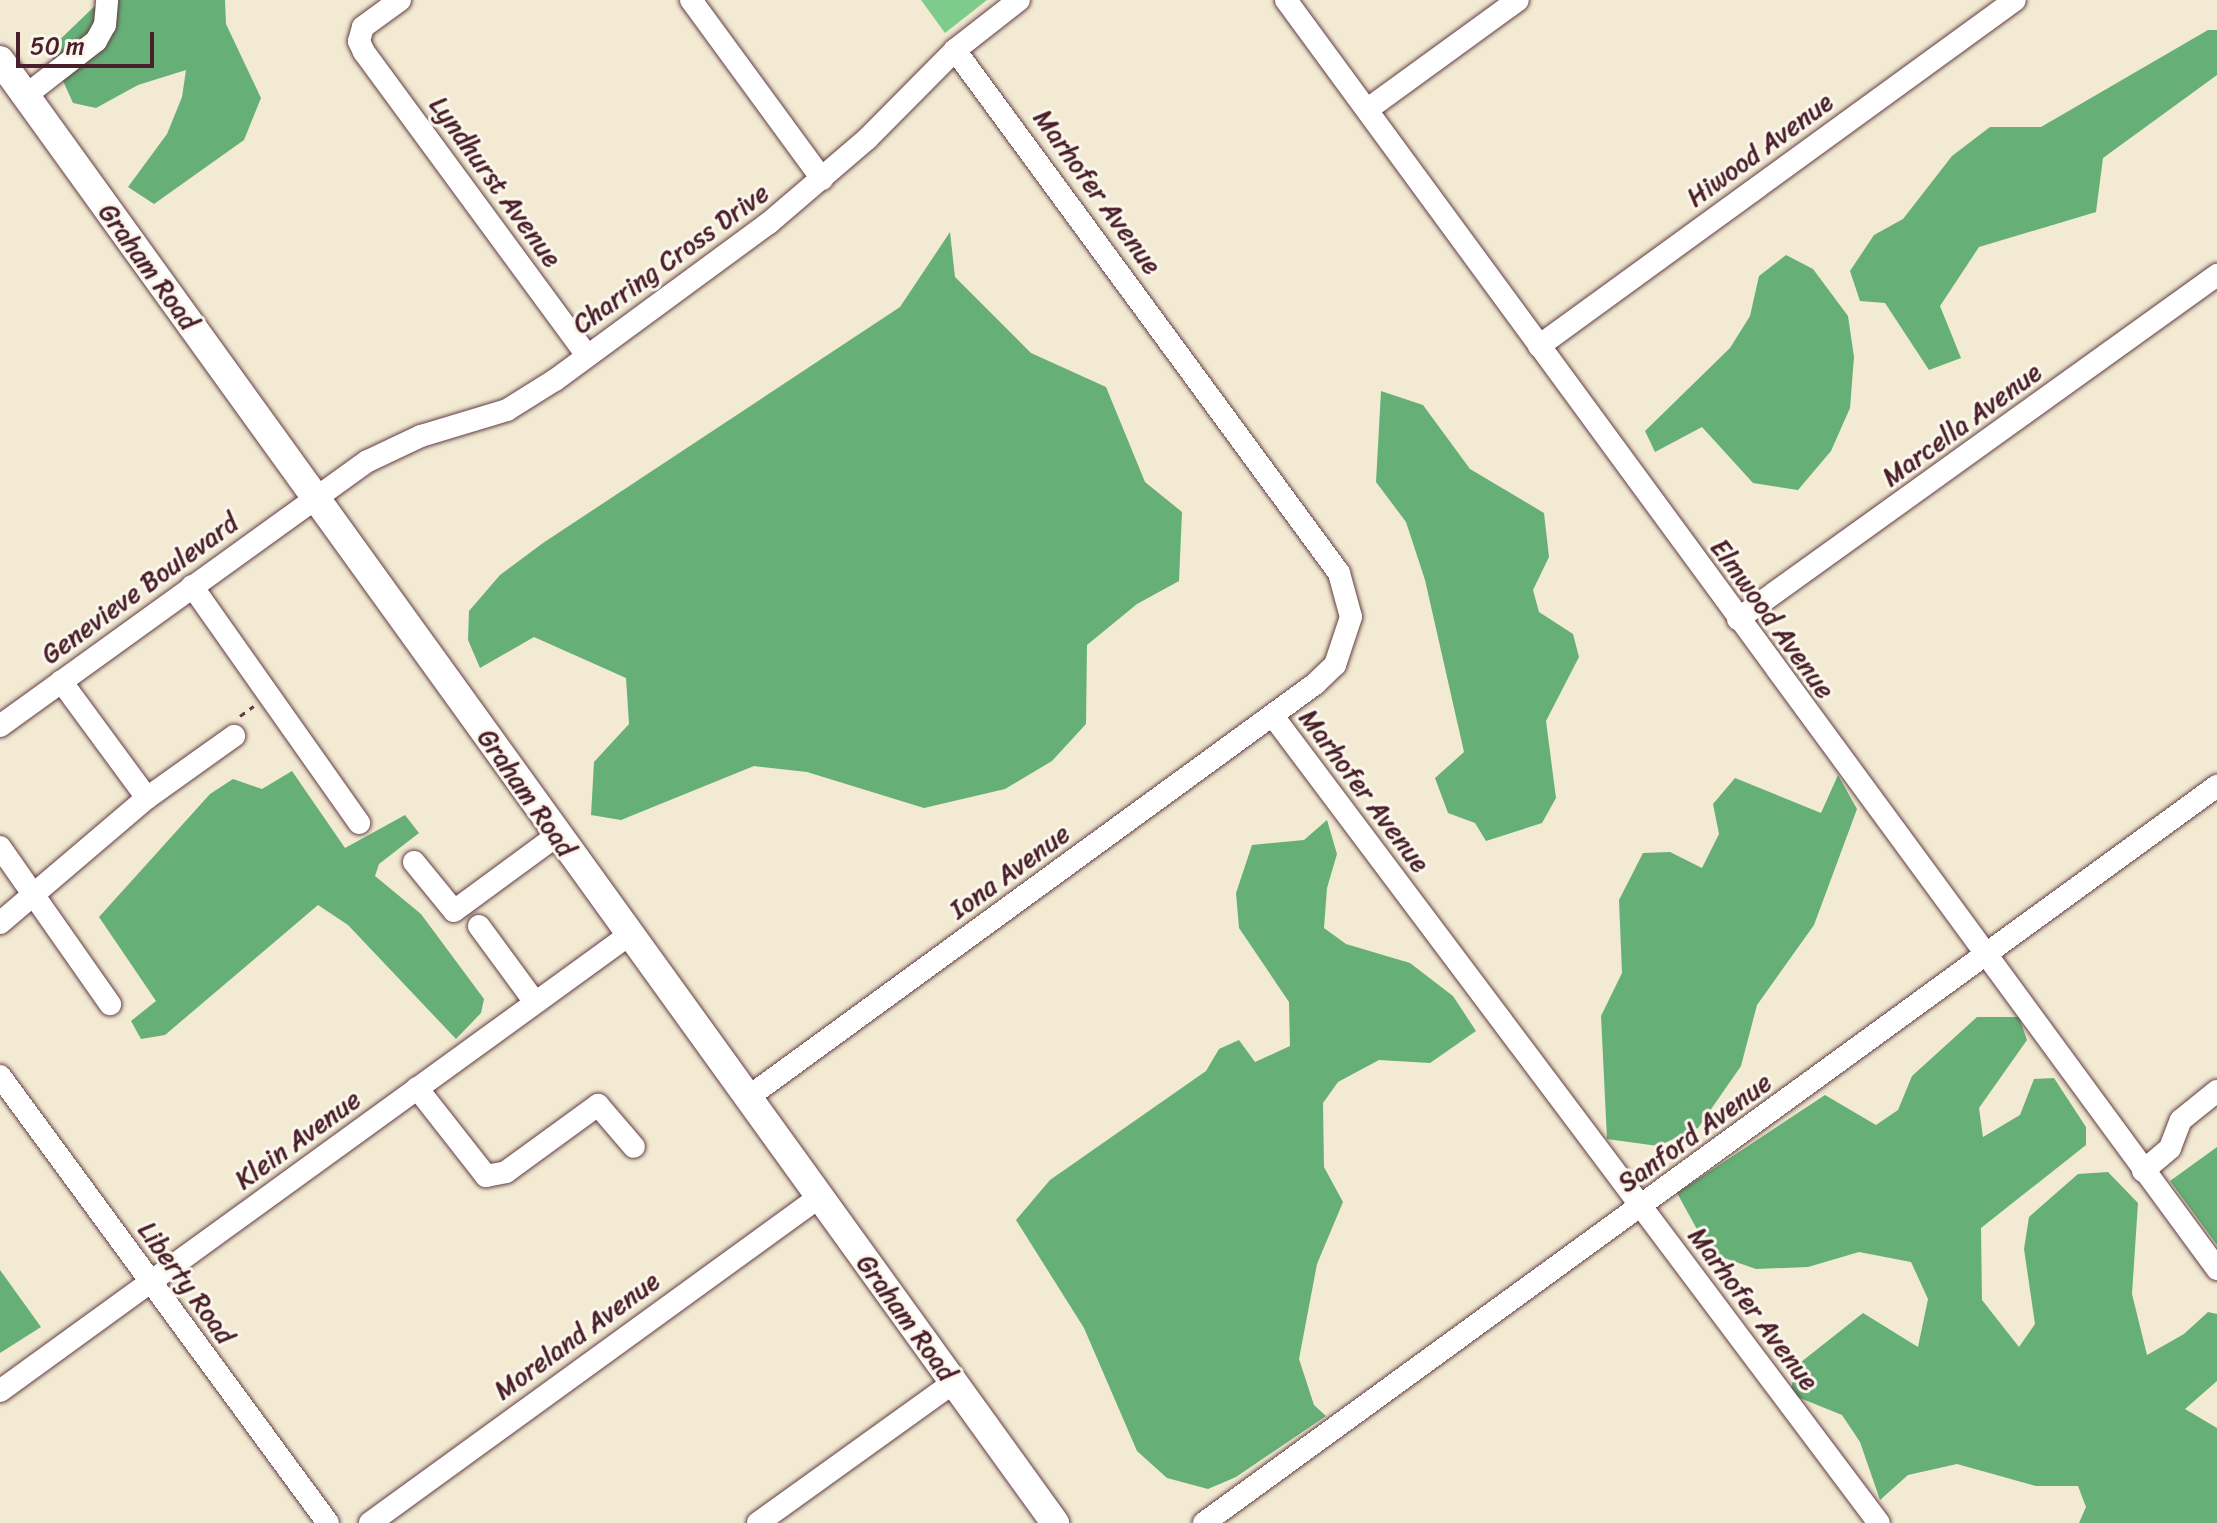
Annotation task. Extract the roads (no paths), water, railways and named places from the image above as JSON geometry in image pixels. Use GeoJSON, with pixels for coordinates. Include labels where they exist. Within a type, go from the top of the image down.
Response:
{"type":"FeatureCollection","features":[{"type":"Feature","properties":{"kind":"main road","name":"Graham Road"},"geometry":{"type":"LineString","coordinates":[[0,60],[556,836],[1055,1523]]}},
{"type":"Feature","properties":{"kind":"street"},"geometry":{"type":"LineString","coordinates":[[25,96],[96,41],[105,25],[107,0]]}},
{"type":"Feature","properties":{"kind":"street","name":"Lyndhurst Avenue"},"geometry":{"type":"LineString","coordinates":[[400,0],[363,27],[359,41],[587,356]]}},
{"type":"Feature","properties":{"kind":"street"},"geometry":{"type":"LineString","coordinates":[[691,0],[822,179]]}},
{"type":"Feature","properties":{"kind":"street","name":"Charring Cross Drive"},"geometry":{"type":"LineString","coordinates":[[314,498],[394,447],[507,410],[587,356],[822,179],[955,50],[1019,0]]}},
{"type":"Feature","properties":{"kind":"street","name":"Elmwood Avenue"},"geometry":{"type":"LineString","coordinates":[[1286,0],[2217,1269]]}},
{"type":"Feature","properties":{"kind":"street"},"geometry":{"type":"LineString","coordinates":[[1368,109],[1518,0]]}},
{"type":"Feature","properties":{"kind":"street","name":"Hiwood Avenue"},"geometry":{"type":"LineString","coordinates":[[1539,346],[2015,0]]}},
{"type":"Feature","properties":{"kind":"street","name":"Marhofer Avenue"},"geometry":{"type":"LineString","coordinates":[[955,50],[1339,573],[1351,617],[1345,644],[1335,665],[1273,716],[1879,1523]]}},
{"type":"Feature","properties":{"kind":"street","name":"Marcella Avenue"},"geometry":{"type":"LineString","coordinates":[[1738,619],[2217,275]]}},
{"type":"Feature","properties":{"kind":"street","name":"Genevieve Boulevard"},"geometry":{"type":"LineString","coordinates":[[0,726],[314,498]]}},
{"type":"Feature","properties":{"kind":"street"},"geometry":{"type":"LineString","coordinates":[[192,586],[359,823]]}},
{"type":"Feature","properties":{"kind":"street"},"geometry":{"type":"LineString","coordinates":[[61,681],[147,798]]}},
{"type":"Feature","properties":{"kind":"street","name":"Iona Avenue"},"geometry":{"type":"LineString","coordinates":[[747,1098],[1273,716]]}},
{"type":"Feature","properties":{"kind":"street"},"geometry":{"type":"LineString","coordinates":[[0,923],[147,798],[234,736]]}},
{"type":"Feature","properties":{"kind":"street","name":"Sanford Avenue"},"geometry":{"type":"LineString","coordinates":[[1204,1523],[2217,786]]}},
{"type":"Feature","properties":{"kind":"street"},"geometry":{"type":"LineString","coordinates":[[414,862],[454,911],[556,836]]}},
{"type":"Feature","properties":{"kind":"street"},"geometry":{"type":"LineString","coordinates":[[0,847],[37,894],[110,1004]]}},
{"type":"Feature","properties":{"kind":"street"},"geometry":{"type":"LineString","coordinates":[[479,926],[534,1001]]}},
{"type":"Feature","properties":{"kind":"street","name":"Klein Avenue"},"geometry":{"type":"LineString","coordinates":[[0,1391],[629,935]]}},
{"type":"Feature","properties":{"kind":"street","name":"Liberty Road"},"geometry":{"type":"LineString","coordinates":[[0,1076],[328,1523]]}},
{"type":"Feature","properties":{"kind":"street"},"geometry":{"type":"LineString","coordinates":[[417,1088],[486,1176],[506,1172],[598,1105],[634,1147]]}},
{"type":"Feature","properties":{"kind":"street"},"geometry":{"type":"LineString","coordinates":[[2143,1171],[2170,1148],[2181,1120],[2217,1091]]}},
{"type":"Feature","properties":{"kind":"street","name":"Moreland Avenue"},"geometry":{"type":"LineString","coordinates":[[370,1523],[818,1198]]}},
{"type":"Feature","properties":{"kind":"street"},"geometry":{"type":"LineString","coordinates":[[758,1523],[953,1383]]}}]}
